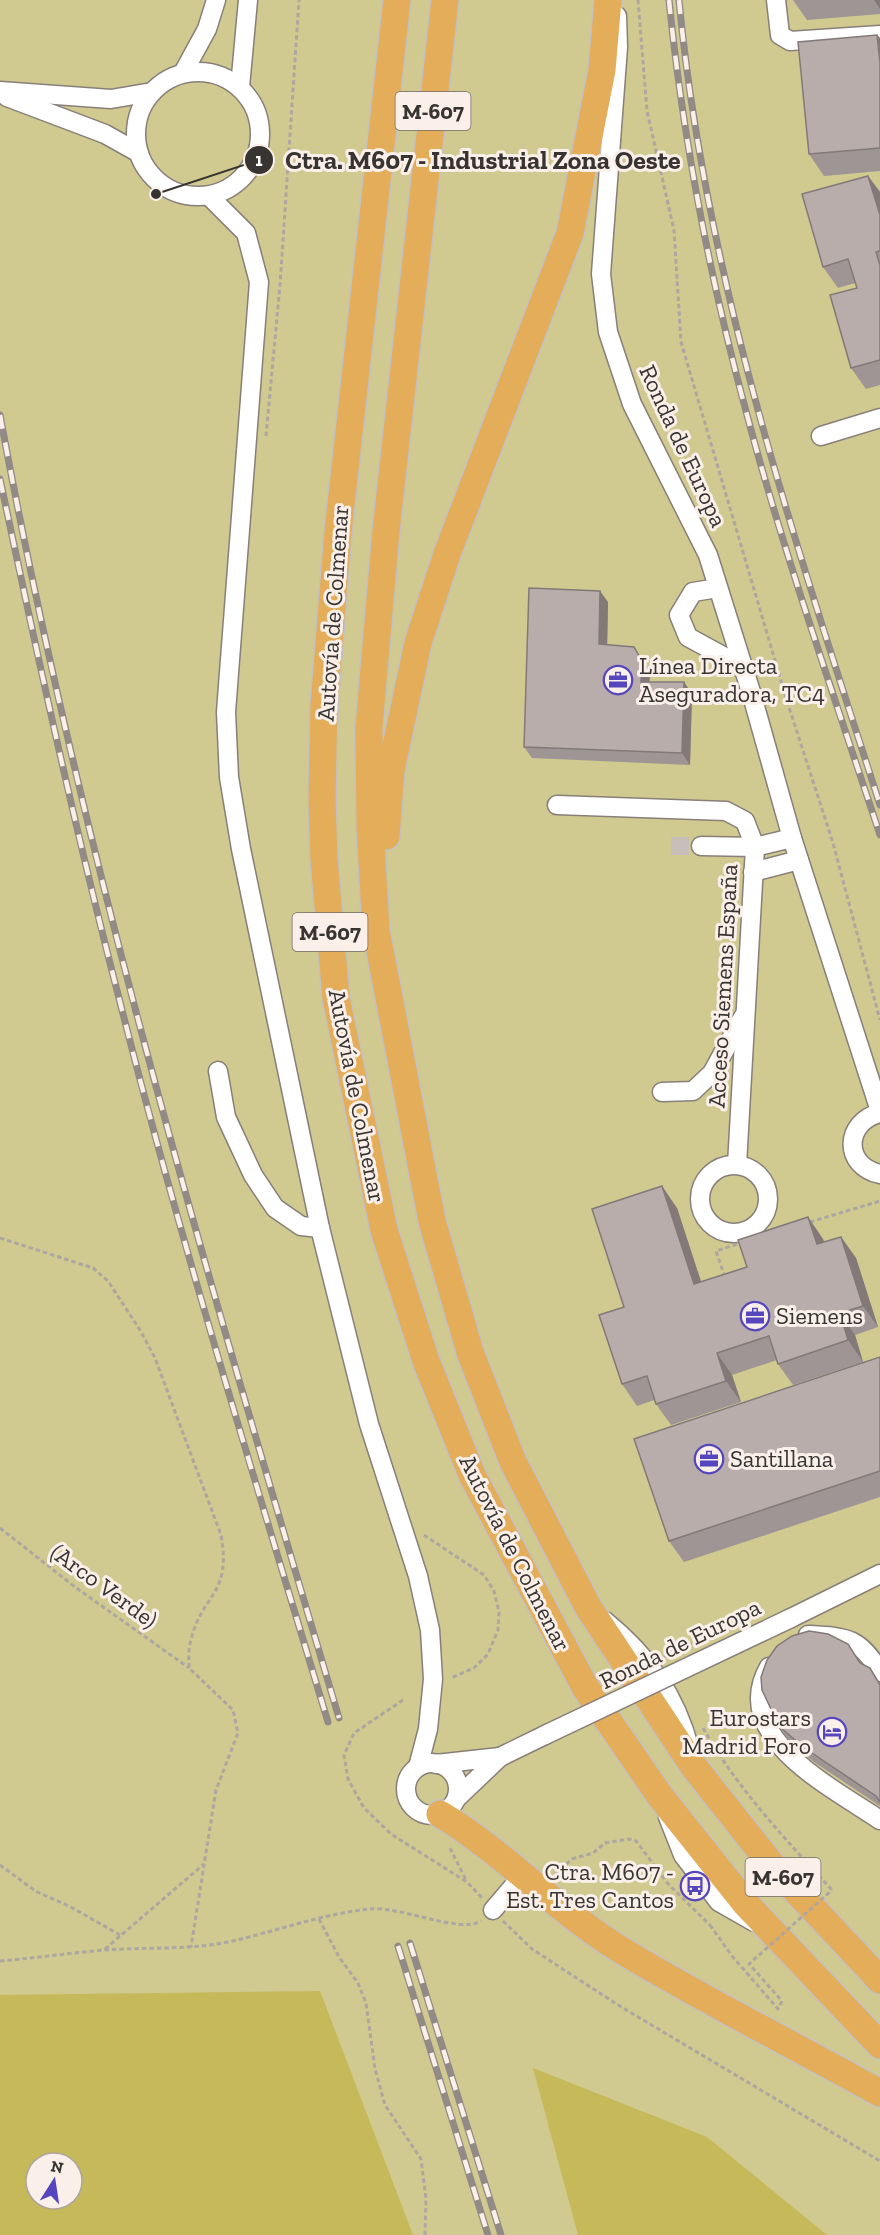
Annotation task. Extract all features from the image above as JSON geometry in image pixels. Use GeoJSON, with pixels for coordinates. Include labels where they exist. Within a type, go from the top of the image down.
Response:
{"type":"FeatureCollection","features":[{"type":"Feature","properties":{"kind":"highway","name":"Autovía de Colmenar"},"geometry":{"type":"LineString","coordinates":[[396,0],[338,532],[324,705],[324,859],[336,998],[384,1230],[430,1371],[472,1475],[554,1634],[585,1687],[660,1796],[769,1931],[880,2046]]}},
{"type":"Feature","properties":{"kind":"highway","name":"Autovía de Colmenar"},"geometry":{"type":"LineString","coordinates":[[445,0],[386,531],[369,726],[370,828],[376,930],[432,1221],[470,1353],[513,1462],[588,1607],[694,1767],[771,1864],[880,1980]]}},
{"type":"Feature","properties":{"kind":"highway"},"geometry":{"type":"LineString","coordinates":[[389,1005],[390,930],[386,830],[392,770],[402,712],[418,643],[447,554],[570,233],[602,70],[608,0]]}},
{"type":"Feature","properties":{"kind":"highway"},"geometry":{"type":"LineString","coordinates":[[449,1806],[476,1836],[529,1882],[620,1950],[880,2093]]}},
{"type":"Feature","properties":{"kind":"street"},"geometry":{"type":"LineString","coordinates":[[183,73],[207,29],[216,0]]}},
{"type":"Feature","properties":{"kind":"street"},"geometry":{"type":"LineString","coordinates":[[240,87],[248,0]]}},
{"type":"Feature","properties":{"kind":"street","name":"Ronda de Europa"},"geometry":{"type":"LineString","coordinates":[[616,0],[618,47],[601,274],[608,332],[632,404],[708,555],[792,838],[880,1112],[862,1121],[853,1139],[856,1159],[863,1167],[880,1174]]}},
{"type":"Feature","properties":{"kind":"street"},"geometry":{"type":"LineString","coordinates":[[776,0],[780,35],[790,41],[880,34]]}},
{"type":"Feature","properties":{"kind":"street"},"geometry":{"type":"LineString","coordinates":[[203,71],[223,76],[240,87],[257,110],[261,137],[254,164],[235,185],[209,196],[186,195],[166,187],[149,172],[139,153],[136,131],[141,110],[152,92],[166,80],[183,73],[203,71]]}},
{"type":"Feature","properties":{"kind":"street"},"geometry":{"type":"LineString","coordinates":[[0,93],[111,99],[152,92]]}},
{"type":"Feature","properties":{"kind":"street"},"geometry":{"type":"LineString","coordinates":[[0,93],[105,134],[139,153]]}},
{"type":"Feature","properties":{"kind":"street"},"geometry":{"type":"LineString","coordinates":[[209,196],[246,234],[259,282],[226,712],[229,777],[241,849],[320,1228],[369,1424],[418,1576],[430,1630],[433,1679],[427,1765]]}},
{"type":"Feature","properties":{"kind":"street"},"geometry":{"type":"LineString","coordinates":[[820,436],[880,418]]}},
{"type":"Feature","properties":{"kind":"street"},"geometry":{"type":"LineString","coordinates":[[718,588],[693,592],[679,615],[688,637],[743,667]]}},
{"type":"Feature","properties":{"kind":"street"},"geometry":{"type":"LineString","coordinates":[[706,648],[733,635]]}},
{"type":"Feature","properties":{"kind":"street"},"geometry":{"type":"LineString","coordinates":[[557,805],[726,811],[745,821],[755,847],[701,846]]}},
{"type":"Feature","properties":{"kind":"street","name":"Acceso Siemens España"},"geometry":{"type":"LineString","coordinates":[[737,1165],[755,847],[792,838]]}},
{"type":"Feature","properties":{"kind":"street"},"geometry":{"type":"LineString","coordinates":[[753,872],[799,860]]}},
{"type":"Feature","properties":{"kind":"street"},"geometry":{"type":"LineString","coordinates":[[662,1092],[693,1091],[712,1073],[745,1013]]}},
{"type":"Feature","properties":{"kind":"street"},"geometry":{"type":"LineString","coordinates":[[218,1071],[226,1117],[252,1175],[276,1208],[301,1226],[320,1228]]}},
{"type":"Feature","properties":{"kind":"street"},"geometry":{"type":"LineString","coordinates":[[737,1165],[749,1169],[761,1179],[767,1193],[767,1208],[759,1222],[741,1239],[720,1231],[709,1223],[702,1212],[699,1198],[703,1183],[715,1171],[737,1165]]}},
{"type":"Feature","properties":{"kind":"street","name":"Ronda de Europa"},"geometry":{"type":"LineString","coordinates":[[449,1806],[500,1757],[880,1574]]}},
{"type":"Feature","properties":{"kind":"street"},"geometry":{"type":"LineString","coordinates":[[880,1672],[867,1650],[842,1636],[807,1635],[783,1648],[764,1677],[759,1701],[771,1736],[791,1759],[880,1820]]}},
{"type":"Feature","properties":{"kind":"street","name":"Ronda de Europa"},"geometry":{"type":"LineString","coordinates":[[427,1765],[500,1757]]}},
{"type":"Feature","properties":{"kind":"street"},"geometry":{"type":"LineString","coordinates":[[427,1765],[444,1766],[457,1780],[449,1806],[424,1814],[409,1802],[407,1783],[427,1765]]}},
{"type":"Feature","properties":{"kind":"street"},"geometry":{"type":"LineString","coordinates":[[494,1910],[529,1882]]}},
{"type":"Feature","properties":{"kind":"path"},"geometry":{"type":"LineString","coordinates":[[639,0],[646,111],[674,230],[681,342],[787,701],[833,843],[880,1020]]}},
{"type":"Feature","properties":{"kind":"path"},"geometry":{"type":"LineString","coordinates":[[804,1224],[880,1201]]}},
{"type":"Feature","properties":{"kind":"path"},"geometry":{"type":"LineString","coordinates":[[0,1238],[93,1268],[108,1281],[140,1330],[164,1378],[221,1534],[225,1556],[220,1584],[191,1639],[189,1668]]}},
{"type":"Feature","properties":{"kind":"path"},"geometry":{"type":"LineString","coordinates":[[725,1280],[716,1251],[741,1239]]}},
{"type":"Feature","properties":{"kind":"path","name":"(Arco Verde)"},"geometry":{"type":"LineString","coordinates":[[0,1528],[75,1587],[189,1668],[233,1710],[237,1722],[236,1745],[222,1770],[216,1790],[191,1947]]}},
{"type":"Feature","properties":{"kind":"path"},"geometry":{"type":"LineString","coordinates":[[403,1700],[354,1733],[344,1755],[348,1779],[364,1808],[391,1834],[467,1882]]}},
{"type":"Feature","properties":{"kind":"path"},"geometry":{"type":"LineString","coordinates":[[529,1882],[572,1859],[593,1853],[610,1841],[636,1840],[669,1885],[711,1925],[732,1956],[778,2009],[782,2001],[749,1964],[832,1890]]}},
{"type":"Feature","properties":{"kind":"path"},"geometry":{"type":"LineString","coordinates":[[103,1950],[206,1863]]}},
{"type":"Feature","properties":{"kind":"path"},"geometry":{"type":"LineString","coordinates":[[0,1865],[38,1892],[69,1906],[120,1935]]}},
{"type":"Feature","properties":{"kind":"path"},"geometry":{"type":"LineString","coordinates":[[0,1961],[103,1950],[191,1947],[223,1943],[362,1910],[389,1909],[460,1925],[474,1925],[494,1910],[532,1949],[618,2005],[880,2161]]}},
{"type":"Feature","properties":{"kind":"path"},"geometry":{"type":"LineString","coordinates":[[319,1919],[339,1957],[358,1983],[366,2003],[377,2078],[385,2104],[421,2159],[426,2199],[425,2235]]}},
{"type":"Feature","properties":{"kind":"shaded area"},"geometry":{"type":"Polygon","coordinates":[[[0,0],[880,0],[880,2235],[0,2235],[0,0]]]}},
{"type":"Feature","properties":{"kind":"shaded area"},"geometry":{"type":"Polygon","coordinates":[[[320,1991],[413,2235],[0,2235],[0,1995],[320,1991]]]}},
{"type":"Feature","properties":{"kind":"shaded area"},"geometry":{"type":"Polygon","coordinates":[[[533,2068],[707,2137],[827,2235],[578,2235],[533,2068]]]}},
{"type":"Feature","properties":{"kind":"building"},"geometry":{"type":"Polygon","coordinates":[[[877,35],[880,63],[880,148],[809,154],[798,42],[877,35]]]}},
{"type":"Feature","properties":{"kind":"building"},"geometry":{"type":"Polygon","coordinates":[[[868,176],[880,215],[880,251],[876,252],[880,265],[880,360],[851,368],[830,295],[857,288],[848,259],[823,267],[802,194],[868,176]]]}},
{"type":"Feature","properties":{"kind":"building","name":"Línea Directa Aseguradora, TC4"},"geometry":{"type":"Polygon","coordinates":[[[529,588],[600,591],[599,644],[634,647],[642,661],[641,682],[684,682],[682,753],[524,747],[529,588]]]}},
{"type":"Feature","properties":{"kind":"building","name":"Siemens"},"geometry":{"type":"Polygon","coordinates":[[[662,1186],[694,1284],[747,1267],[738,1240],[808,1217],[817,1244],[841,1237],[863,1306],[840,1313],[848,1340],[778,1364],[769,1336],[717,1353],[726,1381],[656,1404],[647,1376],[622,1384],[599,1315],[624,1307],[592,1209],[662,1186]]]}},
{"type":"Feature","properties":{"kind":"building"},"geometry":{"type":"Polygon","coordinates":[[[880,1357],[880,1471],[669,1541],[634,1439],[880,1357]]]}},
{"type":"Feature","properties":{"kind":"building","name":"Eurostars Madrid Foro"},"geometry":{"type":"Polygon","coordinates":[[[809,1631],[828,1634],[848,1644],[860,1663],[870,1668],[880,1685],[880,1802],[876,1796],[803,1747],[779,1726],[762,1690],[761,1677],[767,1660],[777,1646],[792,1636],[809,1631]]]}},
{"type":"Feature","properties":{"kind":"tunnel"},"geometry":{"type":"LineString","coordinates":[[671,846],[701,846]]}},
{"type":"Feature","properties":{"kind":"railway"},"geometry":{"type":"LineString","coordinates":[[669,0],[682,105],[699,209],[734,364],[794,574],[880,835]]}},
{"type":"Feature","properties":{"kind":"railway"},"geometry":{"type":"LineString","coordinates":[[679,0],[692,104],[709,206],[757,408],[816,607],[880,805]]}},
{"type":"Feature","properties":{"kind":"railway"},"geometry":{"type":"LineString","coordinates":[[0,415],[69,745],[109,908],[197,1233],[339,1718]]}},
{"type":"Feature","properties":{"kind":"railway"},"geometry":{"type":"LineString","coordinates":[[0,479],[72,807],[143,1093],[220,1363],[328,1722]]}},
{"type":"Feature","properties":{"kind":"railway"},"geometry":{"type":"LineString","coordinates":[[410,1943],[501,2235]]}},
{"type":"Feature","properties":{"kind":"railway"},"geometry":{"type":"LineString","coordinates":[[398,1946],[488,2235]]}},
{"type":"Feature","properties":{"kind":"place","name":"Ctra. M607 - Industrial Zona Oeste"},"geometry":{"type":"Point","coordinates":[156,194]}},
{"type":"Feature","properties":{"kind":"place","name":"Línea Directa Aseguradora, TC4"},"geometry":{"type":"Point","coordinates":[618,680]}},
{"type":"Feature","properties":{"kind":"place","name":"Siemens"},"geometry":{"type":"Point","coordinates":[755,1316]}},
{"type":"Feature","properties":{"kind":"place","name":"Santillana"},"geometry":{"type":"Point","coordinates":[709,1459]}},
{"type":"Feature","properties":{"kind":"place","name":"Eurostars Madrid Foro"},"geometry":{"type":"Point","coordinates":[832,1732]}},
{"type":"Feature","properties":{"kind":"place","name":"Ctra. M607 - Est. Tres Cantos"},"geometry":{"type":"Point","coordinates":[695,1886]}}]}
